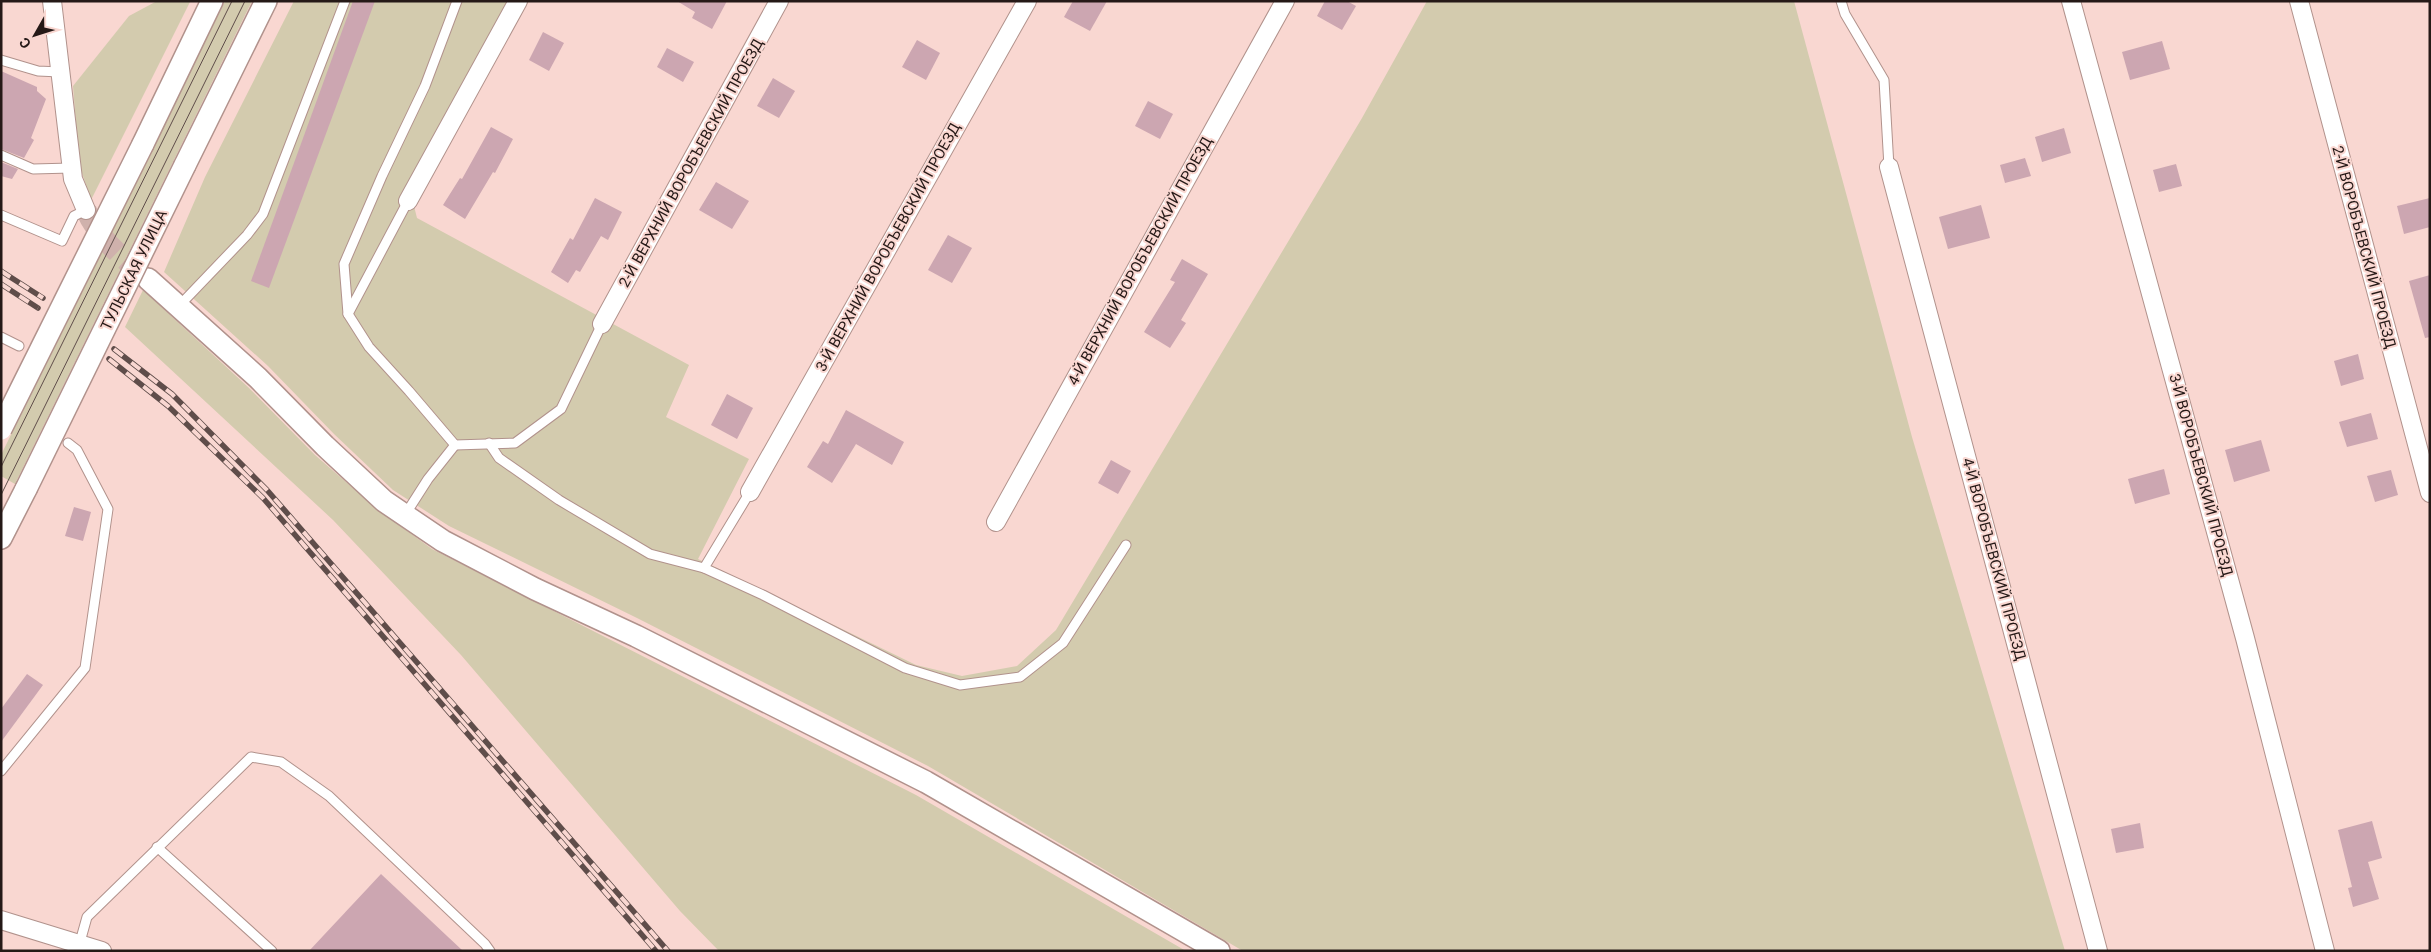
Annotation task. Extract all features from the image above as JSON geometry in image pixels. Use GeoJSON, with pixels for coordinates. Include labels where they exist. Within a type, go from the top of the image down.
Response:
{"type":"FeatureCollection","features":[{"type":"Feature","properties":{"kind":"street"},"geometry":{"type":"LineString","coordinates":[[52,1],[72,179],[86,210]]}},
{"type":"Feature","properties":{"kind":"street"},"geometry":{"type":"LineString","coordinates":[[1,430],[212,1]]}},
{"type":"Feature","properties":{"kind":"street","name":"ТУЛЬСКАЯ УЛИЦА"},"geometry":{"type":"LineString","coordinates":[[1,538],[266,1]]}},
{"type":"Feature","properties":{"kind":"street"},"geometry":{"type":"LineString","coordinates":[[408,201],[518,1]]}},
{"type":"Feature","properties":{"kind":"street","name":"2-Й ВЕРХНИЙ ВОРОБЪЕВСКИЙ ПРОЕЗД"},"geometry":{"type":"LineString","coordinates":[[602,324],[779,1]]}},
{"type":"Feature","properties":{"kind":"street","name":"3-Й ВЕРХНИЙ ВОРОБЪЕВСКИЙ ПРОЕЗД"},"geometry":{"type":"LineString","coordinates":[[750,492],[1027,1]]}},
{"type":"Feature","properties":{"kind":"street","name":"4-Й ВЕРХНИЙ ВОРОБЪЕВСКИЙ ПРОЕЗД"},"geometry":{"type":"LineString","coordinates":[[996,522],[1285,1]]}},
{"type":"Feature","properties":{"kind":"street","name":"3-Й ВОРОБЪЕВСКИЙ ПРОЕЗД"},"geometry":{"type":"LineString","coordinates":[[2071,1],[2245,638],[2325,951]]}},
{"type":"Feature","properties":{"kind":"street","name":"2-Й ВОРОБЪЕВСКИЙ ПРОЕЗД"},"geometry":{"type":"LineString","coordinates":[[2298,1],[2430,493]]}},
{"type":"Feature","properties":{"kind":"street","name":"4-Й ВОРОБЪЕВСКИЙ ПРОЕЗД"},"geometry":{"type":"LineString","coordinates":[[1889,167],[2098,951]]}},
{"type":"Feature","properties":{"kind":"street"},"geometry":{"type":"LineString","coordinates":[[148,279],[258,378],[325,446],[384,501],[442,541],[534,589],[636,636],[926,782],[1219,951]]}},
{"type":"Feature","properties":{"kind":"street"},"geometry":{"type":"LineString","coordinates":[[1,920],[80,942],[102,951]]}},
{"type":"Feature","properties":{"kind":"lane"},"geometry":{"type":"LineString","coordinates":[[179,307],[247,235],[263,214],[345,1]]}},
{"type":"Feature","properties":{"kind":"lane"},"geometry":{"type":"LineString","coordinates":[[455,444],[369,348],[348,314],[344,264],[382,176],[425,86],[457,1]]}},
{"type":"Feature","properties":{"kind":"lane"},"geometry":{"type":"LineString","coordinates":[[1841,1],[1846,14],[1884,80],[1889,167]]}},
{"type":"Feature","properties":{"kind":"lane"},"geometry":{"type":"LineString","coordinates":[[1,60],[38,71],[60,72]]}},
{"type":"Feature","properties":{"kind":"lane"},"geometry":{"type":"LineString","coordinates":[[1,155],[33,169],[71,168]]}},
{"type":"Feature","properties":{"kind":"lane"},"geometry":{"type":"LineString","coordinates":[[348,314],[408,201]]}},
{"type":"Feature","properties":{"kind":"lane"},"geometry":{"type":"LineString","coordinates":[[1,215],[62,241],[74,216],[86,210]]}},
{"type":"Feature","properties":{"kind":"lane"},"geometry":{"type":"LineString","coordinates":[[455,444],[515,443],[561,409],[602,324]]}},
{"type":"Feature","properties":{"kind":"lane"},"geometry":{"type":"LineString","coordinates":[[1,337],[19,346]]}},
{"type":"Feature","properties":{"kind":"lane"},"geometry":{"type":"LineString","coordinates":[[1,771],[85,668],[108,509],[77,450],[68,443]]}},
{"type":"Feature","properties":{"kind":"lane"},"geometry":{"type":"LineString","coordinates":[[489,443],[499,458],[552,495],[650,554],[704,568],[763,595],[905,668],[960,685],[1020,677],[1063,643],[1126,545]]}},
{"type":"Feature","properties":{"kind":"lane"},"geometry":{"type":"LineString","coordinates":[[405,515],[428,479],[455,444]]}},
{"type":"Feature","properties":{"kind":"lane"},"geometry":{"type":"LineString","coordinates":[[704,568],[750,492]]}},
{"type":"Feature","properties":{"kind":"lane"},"geometry":{"type":"LineString","coordinates":[[80,942],[88,917],[157,847],[251,757],[281,762],[329,796],[490,951]]}},
{"type":"Feature","properties":{"kind":"lane"},"geometry":{"type":"LineString","coordinates":[[157,847],[272,951]]}},
{"type":"Feature","properties":{"kind":"shaded area"},"geometry":{"type":"Polygon","coordinates":[[[157,1],[190,2],[91,200],[79,164],[73,86],[129,16],[157,1]]]}},
{"type":"Feature","properties":{"kind":"shaded area"},"geometry":{"type":"Polygon","coordinates":[[[225,1],[252,1],[15,484],[1,476],[1,455],[225,1]]]}},
{"type":"Feature","properties":{"kind":"shaded area"},"geometry":{"type":"Polygon","coordinates":[[[294,1],[529,1],[414,206],[417,218],[689,365],[666,417],[749,459],[698,559],[916,665],[962,676],[1017,666],[1056,630],[1362,118],[1427,1],[1794,1],[1912,437],[2065,951],[1243,951],[928,766],[637,618],[449,526],[393,490],[334,434],[268,366],[164,272],[205,177],[294,1]]]}},
{"type":"Feature","properties":{"kind":"shaded area"},"geometry":{"type":"Polygon","coordinates":[[[143,290],[248,387],[315,455],[377,509],[432,549],[916,795],[1186,951],[719,951],[680,911],[461,655],[333,520],[125,327],[143,290]]]}},
{"type":"Feature","properties":{"kind":"building"},"geometry":{"type":"Polygon","coordinates":[[[353,1],[375,1],[269,288],[251,281],[353,1]]]}},
{"type":"Feature","properties":{"kind":"building"},"geometry":{"type":"Polygon","coordinates":[[[677,1],[727,1],[712,29],[692,18],[695,12],[677,1]]]}},
{"type":"Feature","properties":{"kind":"building"},"geometry":{"type":"Polygon","coordinates":[[[1073,1],[1107,1],[1090,31],[1064,17],[1073,1]]]}},
{"type":"Feature","properties":{"kind":"building"},"geometry":{"type":"Polygon","coordinates":[[[1325,1],[1347,1],[1356,6],[1342,30],[1317,16],[1325,1]]]}},
{"type":"Feature","properties":{"kind":"building"},"geometry":{"type":"Polygon","coordinates":[[[543,32],[564,43],[549,71],[529,60],[543,32]]]}},
{"type":"Feature","properties":{"kind":"building"},"geometry":{"type":"Polygon","coordinates":[[[917,40],[940,53],[926,80],[902,67],[917,40]]]}},
{"type":"Feature","properties":{"kind":"building"},"geometry":{"type":"Polygon","coordinates":[[[2162,41],[2170,69],[2130,80],[2122,52],[2162,41]]]}},
{"type":"Feature","properties":{"kind":"building"},"geometry":{"type":"Polygon","coordinates":[[[667,48],[694,62],[683,82],[657,67],[667,48]]]}},
{"type":"Feature","properties":{"kind":"building"},"geometry":{"type":"Polygon","coordinates":[[[1,71],[37,87],[37,91],[46,99],[31,138],[34,140],[24,158],[1,149],[1,71]]]}},
{"type":"Feature","properties":{"kind":"building"},"geometry":{"type":"Polygon","coordinates":[[[773,78],[795,91],[779,118],[757,106],[773,78]]]}},
{"type":"Feature","properties":{"kind":"building"},"geometry":{"type":"Polygon","coordinates":[[[1148,101],[1173,114],[1160,139],[1135,126],[1148,101]]]}},
{"type":"Feature","properties":{"kind":"building"},"geometry":{"type":"Polygon","coordinates":[[[491,127],[513,139],[495,173],[493,172],[465,219],[443,205],[460,178],[462,179],[491,127]]]}},
{"type":"Feature","properties":{"kind":"building"},"geometry":{"type":"Polygon","coordinates":[[[2064,128],[2071,153],[2042,162],[2035,137],[2064,128]]]}},
{"type":"Feature","properties":{"kind":"building"},"geometry":{"type":"Polygon","coordinates":[[[2025,158],[2031,176],[2005,183],[2000,165],[2025,158]]]}},
{"type":"Feature","properties":{"kind":"building"},"geometry":{"type":"Polygon","coordinates":[[[1,162],[18,169],[12,179],[1,176],[1,162]]]}},
{"type":"Feature","properties":{"kind":"building"},"geometry":{"type":"Polygon","coordinates":[[[2176,164],[2182,186],[2159,192],[2153,170],[2176,164]]]}},
{"type":"Feature","properties":{"kind":"building"},"geometry":{"type":"Polygon","coordinates":[[[716,182],[749,201],[732,229],[699,210],[716,182]]]}},
{"type":"Feature","properties":{"kind":"building"},"geometry":{"type":"Polygon","coordinates":[[[595,198],[622,212],[608,240],[601,236],[580,272],[576,270],[568,283],[551,272],[570,238],[573,240],[595,198]]]}},
{"type":"Feature","properties":{"kind":"building"},"geometry":{"type":"Polygon","coordinates":[[[2430,198],[2430,227],[2404,234],[2397,206],[2430,198]]]}},
{"type":"Feature","properties":{"kind":"building"},"geometry":{"type":"Polygon","coordinates":[[[1981,205],[1990,238],[1948,249],[1939,217],[1981,205]]]}},
{"type":"Feature","properties":{"kind":"building"},"geometry":{"type":"Polygon","coordinates":[[[948,235],[972,248],[952,283],[928,270],[948,235]]]}},
{"type":"Feature","properties":{"kind":"building"},"geometry":{"type":"Polygon","coordinates":[[[1182,259],[1208,274],[1181,320],[1186,323],[1170,348],[1144,332],[1175,282],[1170,280],[1182,259]]]}},
{"type":"Feature","properties":{"kind":"building"},"geometry":{"type":"Polygon","coordinates":[[[2430,275],[2430,337],[2425,338],[2409,281],[2430,275]]]}},
{"type":"Feature","properties":{"kind":"building"},"geometry":{"type":"Polygon","coordinates":[[[2358,354],[2364,379],[2341,386],[2334,361],[2358,354]]]}},
{"type":"Feature","properties":{"kind":"building"},"geometry":{"type":"Polygon","coordinates":[[[727,394],[753,408],[737,439],[711,425],[727,394]]]}},
{"type":"Feature","properties":{"kind":"building"},"geometry":{"type":"Polygon","coordinates":[[[846,410],[904,442],[892,465],[856,444],[832,483],[807,467],[823,441],[828,444],[846,410]]]}},
{"type":"Feature","properties":{"kind":"building"},"geometry":{"type":"Polygon","coordinates":[[[2371,413],[2378,439],[2347,447],[2339,422],[2371,413]]]}},
{"type":"Feature","properties":{"kind":"building"},"geometry":{"type":"Polygon","coordinates":[[[2261,440],[2270,471],[2234,482],[2225,450],[2261,440]]]}},
{"type":"Feature","properties":{"kind":"building"},"geometry":{"type":"Polygon","coordinates":[[[1111,460],[1131,471],[1118,494],[1098,483],[1111,460]]]}},
{"type":"Feature","properties":{"kind":"building"},"geometry":{"type":"Polygon","coordinates":[[[2164,469],[2170,494],[2135,504],[2128,479],[2164,469]]]}},
{"type":"Feature","properties":{"kind":"building"},"geometry":{"type":"Polygon","coordinates":[[[2391,470],[2398,495],[2375,502],[2367,476],[2391,470]]]}},
{"type":"Feature","properties":{"kind":"building"},"geometry":{"type":"Polygon","coordinates":[[[74,507],[91,512],[83,541],[65,536],[74,507]]]}},
{"type":"Feature","properties":{"kind":"building"},"geometry":{"type":"Polygon","coordinates":[[[27,674],[43,685],[1,742],[1,709],[27,674]]]}},
{"type":"Feature","properties":{"kind":"building"},"geometry":{"type":"Polygon","coordinates":[[[2372,821],[2382,858],[2368,862],[2379,899],[2353,907],[2348,888],[2352,887],[2338,830],[2372,821]]]}},
{"type":"Feature","properties":{"kind":"building"},"geometry":{"type":"Polygon","coordinates":[[[2140,823],[2144,848],[2116,853],[2111,829],[2140,823]]]}},
{"type":"Feature","properties":{"kind":"building"},"geometry":{"type":"Polygon","coordinates":[[[381,874],[463,951],[309,951],[381,874]]]}},
{"type":"Feature","properties":{"kind":"tunnel"},"geometry":{"type":"LineString","coordinates":[[86,210],[91,221],[105,240],[148,279]]}},
{"type":"Feature","properties":{"kind":"tram line"},"geometry":{"type":"LineString","coordinates":[[1,467],[232,1]]}},
{"type":"Feature","properties":{"kind":"tram line"},"geometry":{"type":"LineString","coordinates":[[1,495],[245,1]]}},
{"type":"Feature","properties":{"kind":"railway"},"geometry":{"type":"LineString","coordinates":[[1,271],[43,298]]}},
{"type":"Feature","properties":{"kind":"railway"},"geometry":{"type":"LineString","coordinates":[[1,284],[38,308]]}},
{"type":"Feature","properties":{"kind":"railway"},"geometry":{"type":"LineString","coordinates":[[114,349],[172,394],[267,490],[668,951]]}},
{"type":"Feature","properties":{"kind":"railway"},"geometry":{"type":"LineString","coordinates":[[109,359],[168,406],[263,498],[656,951]]}}]}
